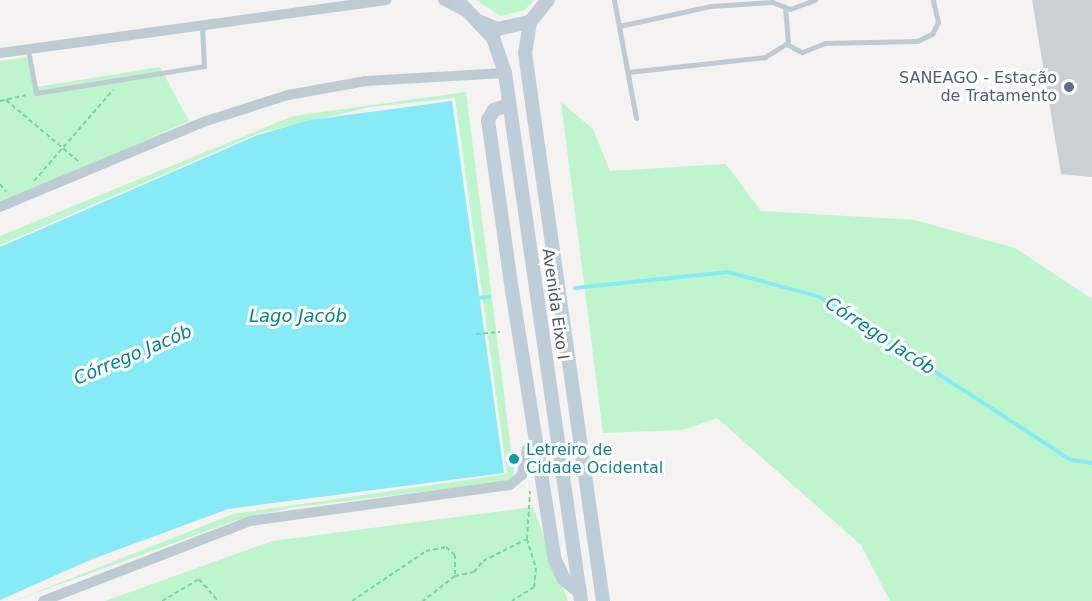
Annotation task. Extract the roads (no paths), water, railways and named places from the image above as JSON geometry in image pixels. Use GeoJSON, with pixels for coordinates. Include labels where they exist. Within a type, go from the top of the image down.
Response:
{"type":"FeatureCollection","features":[{"type":"Feature","properties":{"kind":"main road","name":"Avenida Eixo I"},"geometry":{"type":"LineString","coordinates":[[457,0],[493,38],[505,73],[580,596]]}},
{"type":"Feature","properties":{"kind":"main road"},"geometry":{"type":"LineString","coordinates":[[471,17],[497,29],[530,22],[548,0]]}},
{"type":"Feature","properties":{"kind":"main road","name":"Avenida Eixo I"},"geometry":{"type":"LineString","coordinates":[[530,22],[525,47],[531,103],[603,601]]}},
{"type":"Feature","properties":{"kind":"main road"},"geometry":{"type":"LineString","coordinates":[[509,105],[494,110],[488,120],[555,560],[564,579],[580,596]]}},
{"type":"Feature","properties":{"kind":"street"},"geometry":{"type":"LineString","coordinates":[[0,53],[201,23],[386,0]]}},
{"type":"Feature","properties":{"kind":"street"},"geometry":{"type":"LineString","coordinates":[[443,0],[471,17]]}},
{"type":"Feature","properties":{"kind":"street"},"geometry":{"type":"LineString","coordinates":[[0,207],[203,122],[288,95],[366,81],[505,73]]}},
{"type":"Feature","properties":{"kind":"street"},"geometry":{"type":"LineString","coordinates":[[43,601],[250,521],[503,487],[522,475],[525,453],[537,444]]}},
{"type":"Feature","properties":{"kind":"lane"},"geometry":{"type":"LineString","coordinates":[[614,0],[636,118]]}},
{"type":"Feature","properties":{"kind":"lane"},"geometry":{"type":"LineString","coordinates":[[619,26],[711,6],[772,2],[785,8],[815,0]]}},
{"type":"Feature","properties":{"kind":"lane"},"geometry":{"type":"LineString","coordinates":[[628,72],[765,57],[788,44],[810,52],[825,43],[917,41],[932,34],[938,22],[933,0]]}},
{"type":"Feature","properties":{"kind":"lane"},"geometry":{"type":"LineString","coordinates":[[785,8],[788,44]]}},
{"type":"Feature","properties":{"kind":"lane"},"geometry":{"type":"LineString","coordinates":[[28,50],[36,93],[121,80],[204,66],[201,23]]}},
{"type":"Feature","properties":{"kind":"water","name":"Lago Jacób"},"geometry":{"type":"Polygon","coordinates":[[[452,101],[504,473],[228,509],[90,560],[0,600],[0,247],[258,135],[310,120],[452,101]]]}},
{"type":"Feature","properties":{"kind":"waterway","name":"Córrego Jacób"},"geometry":{"type":"LineString","coordinates":[[575,288],[728,272],[820,297],[1071,460],[1092,463]]}},
{"type":"Feature","properties":{"kind":"waterway"},"geometry":{"type":"LineString","coordinates":[[546,291],[550,290]]}},
{"type":"Feature","properties":{"kind":"waterway","name":"Córrego Jacób"},"geometry":{"type":"LineString","coordinates":[[477,298],[489,297]]}},
{"type":"Feature","properties":{"kind":"place","name":"SANEAGO - Estação de Tratamento"},"geometry":{"type":"Point","coordinates":[1069,87]}},
{"type":"Feature","properties":{"kind":"place","name":"Letreiro de Cidade Ocidental"},"geometry":{"type":"Point","coordinates":[514,459]}}]}
